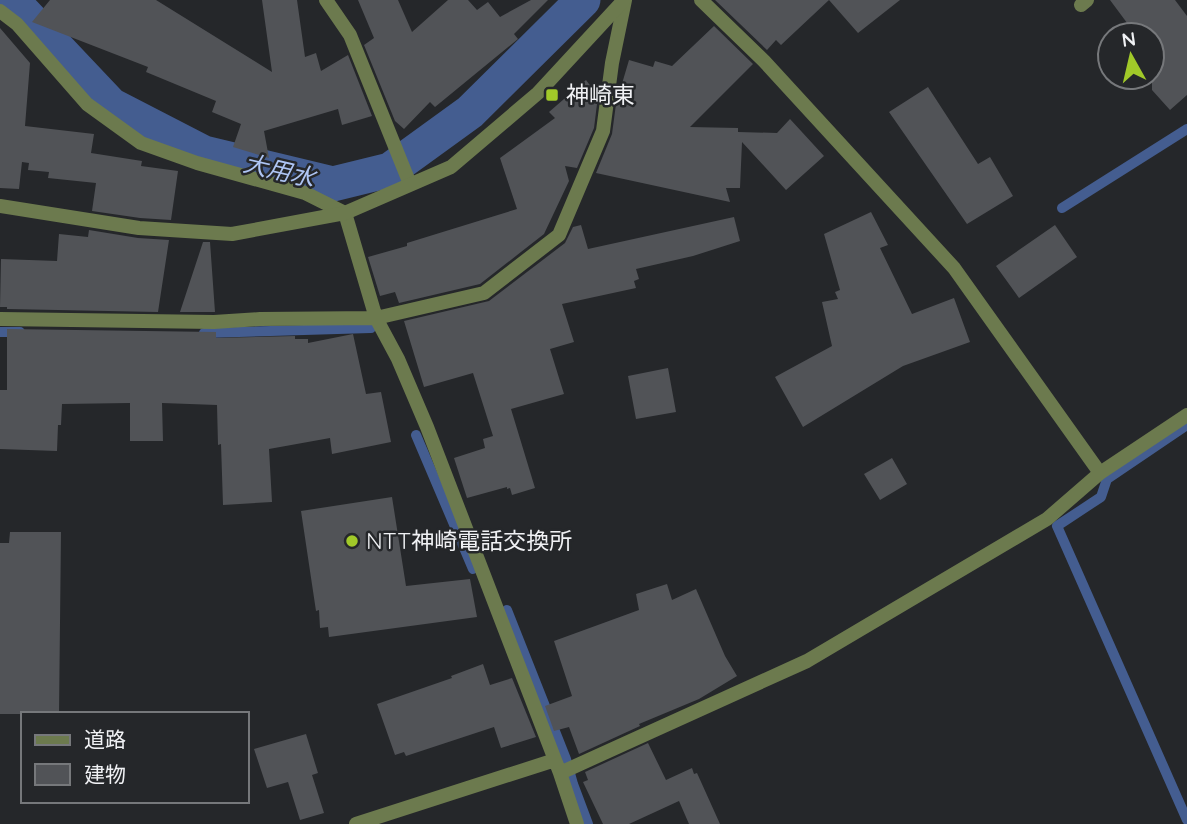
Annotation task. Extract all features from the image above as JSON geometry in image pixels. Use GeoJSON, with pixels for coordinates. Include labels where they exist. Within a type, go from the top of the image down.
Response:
{"type":"FeatureCollection","features":[{"type":"Feature","properties":{"kind":"street"},"geometry":{"type":"LineString","coordinates":[[326,0],[349,35],[410,184]]}},
{"type":"Feature","properties":{"kind":"street"},"geometry":{"type":"LineString","coordinates":[[0,206],[139,228],[232,234],[345,213],[451,167],[538,93],[625,0]]}},
{"type":"Feature","properties":{"kind":"street"},"geometry":{"type":"LineString","coordinates":[[0,319],[214,322],[376,318],[484,293],[559,235],[603,131],[612,63],[625,0]]}},
{"type":"Feature","properties":{"kind":"street"},"geometry":{"type":"LineString","coordinates":[[701,0],[764,61],[954,268],[1100,473]]}},
{"type":"Feature","properties":{"kind":"street"},"geometry":{"type":"LineString","coordinates":[[0,11],[17,24],[87,104],[141,143],[197,163],[305,192],[345,213],[376,318],[398,359],[427,427],[563,768],[577,824]]}},
{"type":"Feature","properties":{"kind":"street"},"geometry":{"type":"LineString","coordinates":[[356,824],[563,768],[807,661],[1046,519],[1100,473],[1187,415]]}},
{"type":"Feature","properties":{"kind":"building"},"geometry":{"type":"Polygon","coordinates":[[[50,0],[156,0],[272,72],[262,0],[297,0],[305,57],[316,53],[321,71],[348,55],[372,116],[342,125],[338,109],[264,131],[269,158],[233,147],[241,124],[212,112],[216,101],[146,72],[148,67],[32,22],[50,0]]]}},
{"type":"Feature","properties":{"kind":"building"},"geometry":{"type":"Polygon","coordinates":[[[358,0],[398,0],[412,32],[448,0],[468,0],[477,10],[488,2],[500,17],[531,0],[548,0],[514,34],[518,39],[435,107],[430,102],[404,129],[395,121],[364,45],[374,38],[358,0]]]}},
{"type":"Feature","properties":{"kind":"building"},"geometry":{"type":"Polygon","coordinates":[[[715,0],[829,0],[781,45],[776,40],[767,50],[715,0]]]}},
{"type":"Feature","properties":{"kind":"building"},"geometry":{"type":"Polygon","coordinates":[[[829,0],[900,0],[858,33],[829,0]]]}},
{"type":"Feature","properties":{"kind":"building"},"geometry":{"type":"Polygon","coordinates":[[[1110,0],[1175,0],[1187,16],[1187,95],[1170,110],[1153,91],[1166,91],[1166,21],[1126,21],[1110,0]]]}},
{"type":"Feature","properties":{"kind":"building"},"geometry":{"type":"Polygon","coordinates":[[[714,26],[753,64],[690,127],[738,128],[738,132],[777,133],[790,119],[824,156],[786,190],[742,142],[740,188],[726,188],[730,202],[596,173],[612,134],[616,104],[629,60],[653,67],[655,61],[672,66],[714,26]]]}},
{"type":"Feature","properties":{"kind":"building"},"geometry":{"type":"Polygon","coordinates":[[[0,28],[30,63],[25,126],[94,134],[91,153],[142,161],[141,166],[178,171],[171,220],[92,211],[96,183],[48,178],[49,172],[28,170],[29,163],[22,162],[19,189],[0,188],[0,28]]]}},
{"type":"Feature","properties":{"kind":"building"},"geometry":{"type":"Polygon","coordinates":[[[586,80],[598,96],[594,128],[577,168],[565,166],[569,181],[544,234],[480,284],[399,303],[395,292],[380,296],[368,257],[517,209],[500,158],[555,118],[549,112],[586,80]]]}},
{"type":"Feature","properties":{"kind":"building"},"geometry":{"type":"Polygon","coordinates":[[[928,87],[978,164],[990,157],[1013,196],[967,224],[889,112],[928,87]]]}},
{"type":"Feature","properties":{"kind":"building"},"geometry":{"type":"Polygon","coordinates":[[[871,212],[888,245],[880,248],[912,314],[954,298],[970,342],[903,366],[803,427],[775,377],[832,346],[822,302],[838,299],[835,292],[840,290],[824,234],[871,212]]]}},
{"type":"Feature","properties":{"kind":"building"},"geometry":{"type":"Polygon","coordinates":[[[734,217],[740,241],[693,256],[636,269],[639,279],[634,281],[636,288],[562,304],[574,342],[550,349],[564,394],[511,409],[535,488],[512,495],[507,487],[467,498],[454,458],[485,448],[483,439],[493,436],[473,373],[424,387],[404,321],[489,301],[565,243],[573,227],[581,225],[588,249],[734,217]]]}},
{"type":"Feature","properties":{"kind":"building"},"geometry":{"type":"Polygon","coordinates":[[[1055,225],[1077,257],[1019,298],[996,266],[1055,225]]]}},
{"type":"Feature","properties":{"kind":"building"},"geometry":{"type":"Polygon","coordinates":[[[89,230],[169,240],[158,312],[0,307],[1,259],[57,261],[59,234],[88,237],[89,230]]]}},
{"type":"Feature","properties":{"kind":"building"},"geometry":{"type":"Polygon","coordinates":[[[203,242],[210,242],[215,312],[180,312],[203,242]]]}},
{"type":"Feature","properties":{"kind":"building"},"geometry":{"type":"Polygon","coordinates":[[[7,329],[216,332],[216,338],[295,336],[295,339],[308,339],[308,343],[353,334],[366,394],[381,392],[391,442],[332,454],[330,438],[269,449],[272,502],[223,505],[217,405],[162,403],[163,441],[130,441],[130,403],[62,404],[57,451],[0,449],[0,390],[7,390],[7,329]]]}},
{"type":"Feature","properties":{"kind":"building"},"geometry":{"type":"Polygon","coordinates":[[[668,368],[676,412],[636,419],[628,376],[668,368]]]}},
{"type":"Feature","properties":{"kind":"building"},"geometry":{"type":"Polygon","coordinates":[[[892,458],[907,484],[880,500],[864,474],[892,458]]]}},
{"type":"Feature","properties":{"kind":"building"},"geometry":{"type":"Polygon","coordinates":[[[392,497],[406,586],[470,579],[477,617],[329,637],[328,627],[320,628],[319,610],[316,611],[301,511],[392,497]]]}},
{"type":"Feature","properties":{"kind":"building"},"geometry":{"type":"Polygon","coordinates":[[[10,532],[61,532],[59,712],[0,714],[0,543],[9,543],[10,532]]]}},
{"type":"Feature","properties":{"kind":"building"},"geometry":{"type":"Polygon","coordinates":[[[667,584],[672,600],[696,589],[725,656],[737,676],[699,699],[639,724],[640,726],[579,754],[569,727],[554,731],[545,706],[572,696],[554,641],[639,610],[636,594],[667,584]]]}},
{"type":"Feature","properties":{"kind":"building"},"geometry":{"type":"Polygon","coordinates":[[[483,664],[490,685],[512,678],[536,737],[501,748],[494,727],[406,756],[404,752],[395,755],[377,704],[452,678],[451,676],[483,664]]]}},
{"type":"Feature","properties":{"kind":"building"},"geometry":{"type":"Polygon","coordinates":[[[306,734],[318,773],[312,775],[324,813],[300,820],[288,782],[267,788],[254,749],[306,734]]]}},
{"type":"Feature","properties":{"kind":"building"},"geometry":{"type":"Polygon","coordinates":[[[648,743],[666,780],[692,768],[694,774],[697,773],[720,824],[689,824],[679,801],[629,824],[603,824],[583,782],[588,780],[585,772],[648,743]]]}},
{"type":"Feature","properties":{"kind":"waterway","name":"大用水"},"geometry":{"type":"LineString","coordinates":[[8,0],[23,12],[111,105],[204,153],[333,184],[390,170],[470,112],[583,0]]}},
{"type":"Feature","properties":{"kind":"waterway"},"geometry":{"type":"LineString","coordinates":[[1062,208],[1187,129]]}},
{"type":"Feature","properties":{"kind":"waterway"},"geometry":{"type":"LineString","coordinates":[[204,333],[371,328]]}},
{"type":"Feature","properties":{"kind":"waterway"},"geometry":{"type":"LineString","coordinates":[[0,332],[20,332]]}},
{"type":"Feature","properties":{"kind":"waterway"},"geometry":{"type":"LineString","coordinates":[[1187,425],[1107,479],[1101,497],[1057,526],[1187,820]]}},
{"type":"Feature","properties":{"kind":"waterway"},"geometry":{"type":"LineString","coordinates":[[416,435],[473,569]]}},
{"type":"Feature","properties":{"kind":"waterway"},"geometry":{"type":"LineString","coordinates":[[507,610],[566,759],[588,824]]}},
{"type":"Feature","properties":{"kind":"place","name":"神崎東"},"geometry":{"type":"Point","coordinates":[552,95]}},
{"type":"Feature","properties":{"kind":"place","name":"NTT神崎電話交換所"},"geometry":{"type":"Point","coordinates":[352,541]}}]}
